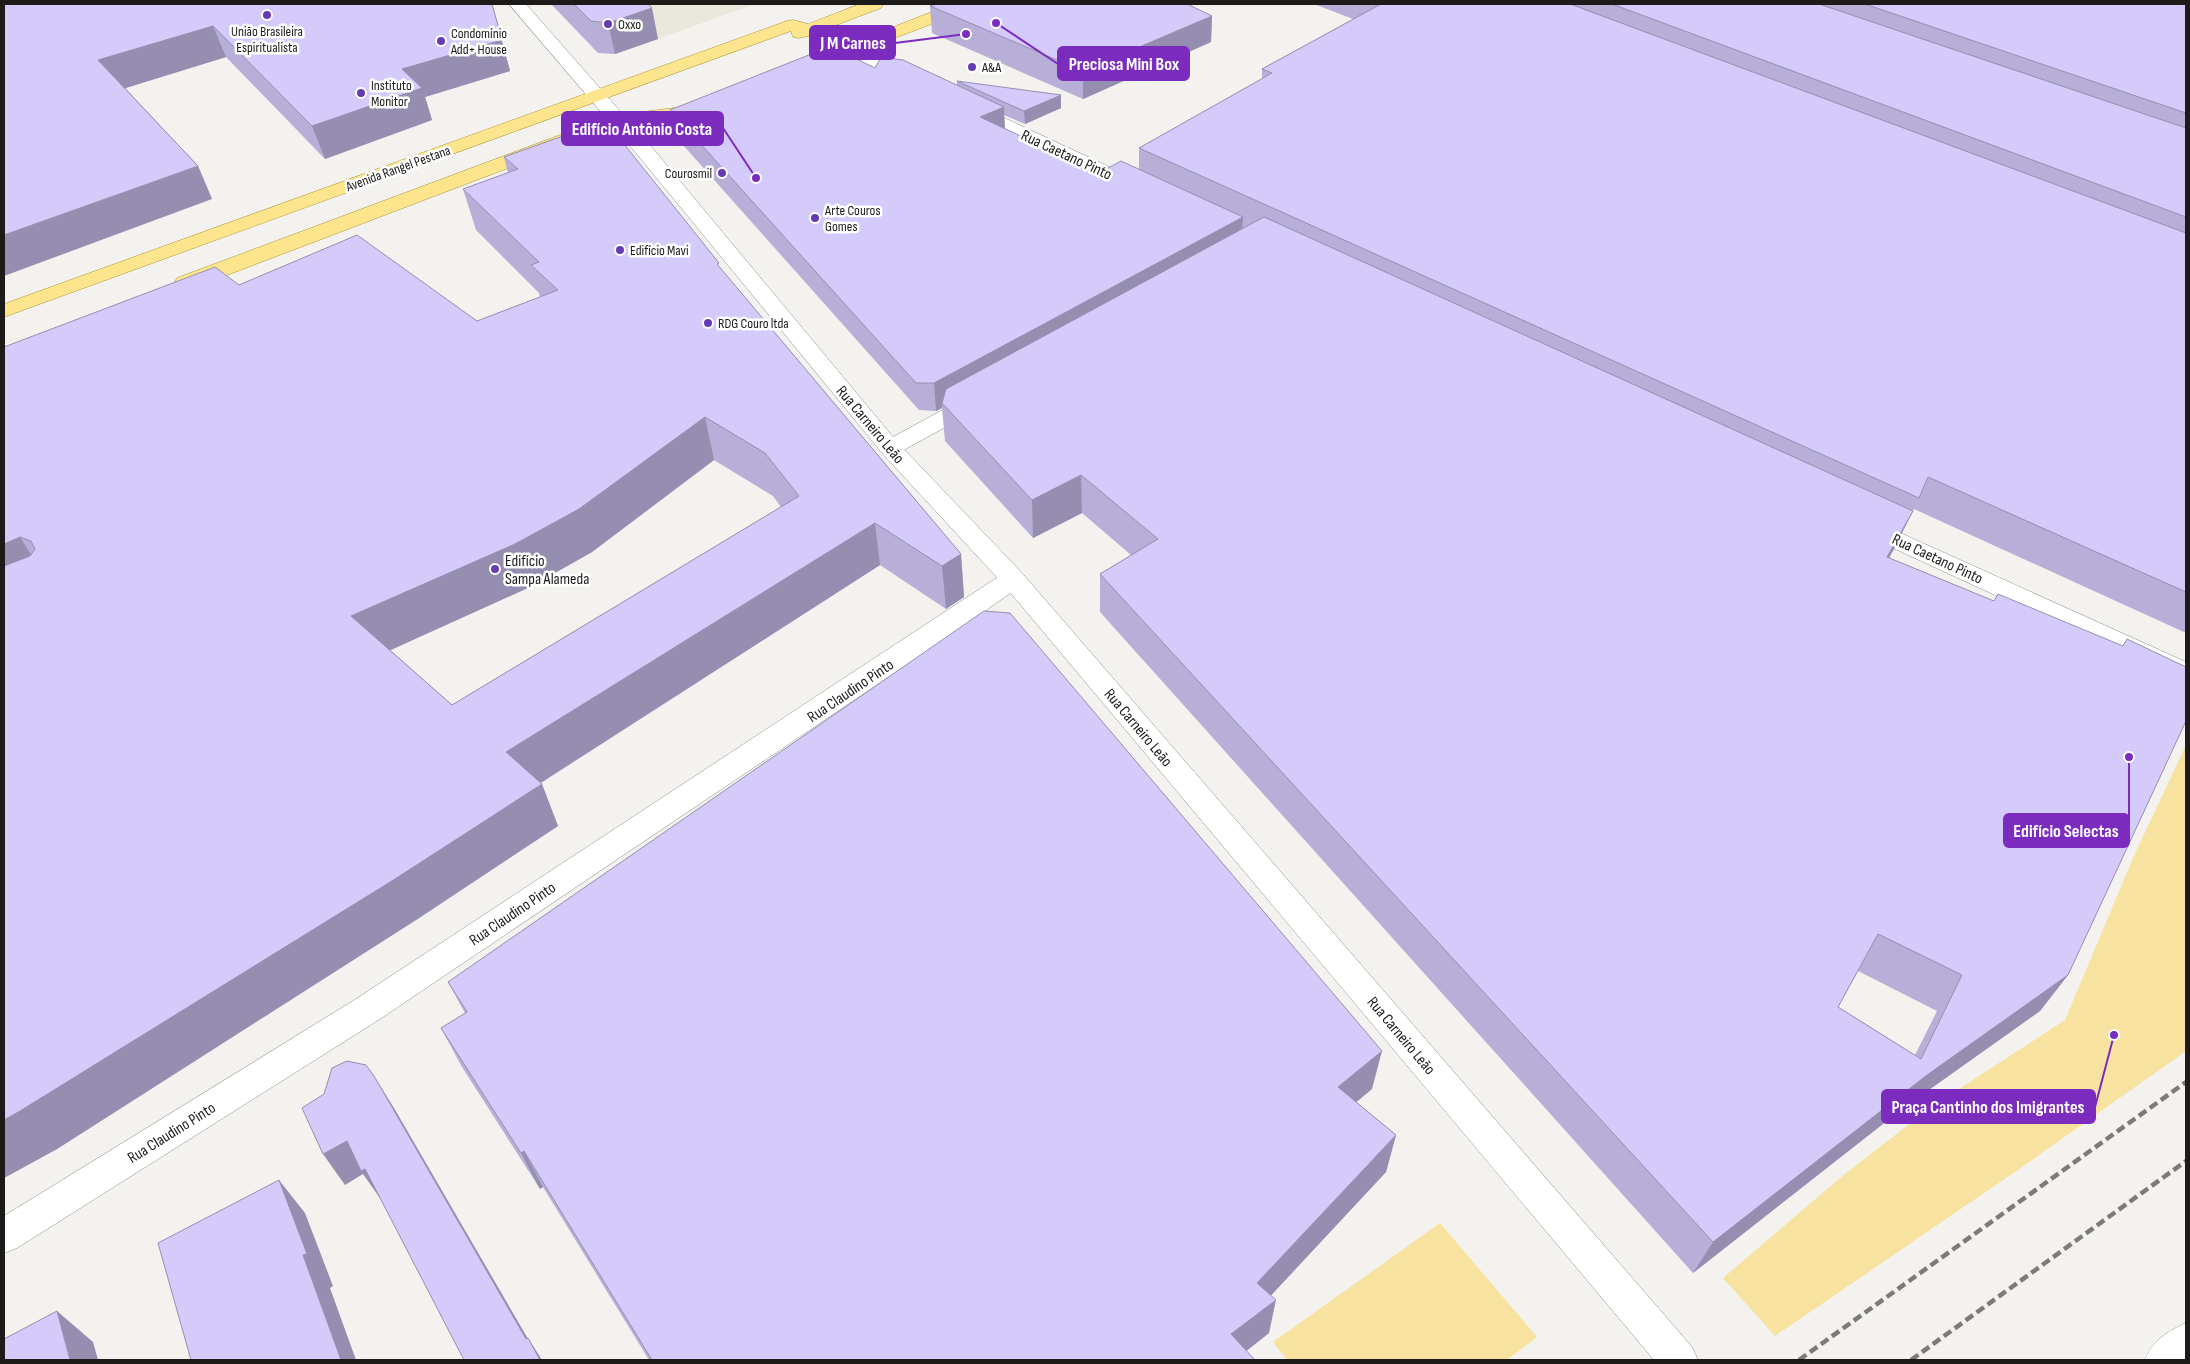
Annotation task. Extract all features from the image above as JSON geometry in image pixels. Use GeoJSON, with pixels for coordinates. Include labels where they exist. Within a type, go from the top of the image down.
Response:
{"type":"FeatureCollection","features":[{"type":"Feature","properties":{"kind":"main road","name":"Avenida Rangel Pestana"},"geometry":{"type":"LineString","coordinates":[[4,310],[597,96],[875,4]]}},
{"type":"Feature","properties":{"kind":"main road"},"geometry":{"type":"LineString","coordinates":[[794,72],[967,4]]}},
{"type":"Feature","properties":{"kind":"main road","name":"Avenida Rangel Pestana"},"geometry":{"type":"LineString","coordinates":[[618,120],[657,93],[801,27]]}},
{"type":"Feature","properties":{"kind":"main road"},"geometry":{"type":"LineString","coordinates":[[801,27],[850,51]]}},
{"type":"Feature","properties":{"kind":"main road"},"geometry":{"type":"LineString","coordinates":[[597,96],[614,98],[657,93]]}},
{"type":"Feature","properties":{"kind":"main road","name":"Avenida Rangel Pestana"},"geometry":{"type":"LineString","coordinates":[[171,288],[618,120],[694,111],[722,100]]}},
{"type":"Feature","properties":{"kind":"street","name":"Rua Carneiro Leão"},"geometry":{"type":"LineString","coordinates":[[517,4],[618,120],[890,448],[1013,579],[1679,1360]]}},
{"type":"Feature","properties":{"kind":"street"},"geometry":{"type":"LineString","coordinates":[[850,51],[927,88]]}},
{"type":"Feature","properties":{"kind":"street","name":"Rua Caetano Pinto"},"geometry":{"type":"LineString","coordinates":[[954,100],[1157,196]]}},
{"type":"Feature","properties":{"kind":"street"},"geometry":{"type":"LineString","coordinates":[[890,448],[993,392]]}},
{"type":"Feature","properties":{"kind":"street","name":"Rua Caetano Pinto"},"geometry":{"type":"LineString","coordinates":[[1844,515],[2186,673]]}},
{"type":"Feature","properties":{"kind":"street","name":"Rua Claudino Pinto"},"geometry":{"type":"LineString","coordinates":[[4,1236],[368,1009],[943,628],[1013,579]]}},
{"type":"Feature","properties":{"kind":"street"},"geometry":{"type":"LineString","coordinates":[[2164,1360],[2186,1342]]}},
{"type":"Feature","properties":{"kind":"shaded area"},"geometry":{"type":"Polygon","coordinates":[[[646,4],[755,4],[658,39],[646,4]]]}},
{"type":"Feature","properties":{"kind":"shaded area"},"geometry":{"type":"Polygon","coordinates":[[[2186,745],[2186,1051],[2025,1165],[1775,1336],[1723,1278],[1845,1174],[1908,1125],[1962,1087],[2065,1020],[2133,858],[2186,745]]]}},
{"type":"Feature","properties":{"kind":"shaded area"},"geometry":{"type":"Polygon","coordinates":[[[1440,1223],[1537,1337],[1507,1360],[1287,1360],[1273,1342],[1440,1223]]]}},
{"type":"Feature","properties":{"kind":"building"},"geometry":{"type":"Polygon","coordinates":[[[4,4],[492,4],[502,40],[402,69],[422,88],[312,126],[213,26],[98,60],[198,166],[4,235],[4,4]]]}},
{"type":"Feature","properties":{"kind":"building"},"geometry":{"type":"Polygon","coordinates":[[[574,4],[648,4],[652,8],[608,23],[591,21],[574,4]]]}},
{"type":"Feature","properties":{"kind":"building"},"geometry":{"type":"Polygon","coordinates":[[[937,4],[1187,4],[1212,16],[1083,71],[930,6],[937,4]]]}},
{"type":"Feature","properties":{"kind":"building"},"geometry":{"type":"Polygon","coordinates":[[[1381,4],[1570,4],[2186,233],[2186,592],[1928,477],[1919,498],[1139,148],[1272,73],[1262,69],[1381,4]]]}},
{"type":"Feature","properties":{"kind":"building"},"geometry":{"type":"Polygon","coordinates":[[[1612,4],[1819,4],[2186,128],[2186,217],[1612,4]]]}},
{"type":"Feature","properties":{"kind":"building"},"geometry":{"type":"Polygon","coordinates":[[[1865,4],[2186,4],[2186,113],[1865,4]]]}},
{"type":"Feature","properties":{"kind":"building"},"geometry":{"type":"Polygon","coordinates":[[[824,49],[840,51],[875,68],[881,57],[903,60],[1004,107],[980,117],[1099,173],[1121,161],[1243,217],[934,383],[916,383],[670,110],[824,49]]]}},
{"type":"Feature","properties":{"kind":"building"},"geometry":{"type":"Polygon","coordinates":[[[957,81],[1061,95],[1024,111],[957,81]]]}},
{"type":"Feature","properties":{"kind":"building"},"geometry":{"type":"Polygon","coordinates":[[[591,126],[612,129],[719,263],[717,264],[961,554],[942,566],[875,523],[506,752],[542,784],[395,879],[4,1120],[4,566],[30,556],[35,549],[31,541],[20,537],[4,544],[4,347],[215,267],[239,285],[357,235],[477,321],[558,290],[531,265],[539,262],[463,189],[518,169],[504,157],[591,126]],[[705,417],[579,509],[515,544],[351,616],[452,705],[799,496],[765,453],[705,417]]]}},
{"type":"Feature","properties":{"kind":"building"},"geometry":{"type":"Polygon","coordinates":[[[1264,217],[1913,511],[1887,557],[1994,601],[1998,594],[2123,646],[2127,639],[2186,667],[2186,721],[2068,975],[1927,1075],[1713,1242],[1100,574],[1158,539],[1081,475],[1032,500],[942,403],[946,389],[1264,217]],[[1878,934],[1838,1007],[1921,1059],[1962,975],[1878,934]]]}},
{"type":"Feature","properties":{"kind":"building"},"geometry":{"type":"Polygon","coordinates":[[[984,611],[1010,613],[1382,1051],[1338,1087],[1396,1135],[1257,1283],[1276,1300],[1231,1334],[1255,1360],[652,1360],[524,1151],[521,1153],[441,1028],[467,1012],[448,982],[984,611]]]}},
{"type":"Feature","properties":{"kind":"building"},"geometry":{"type":"Polygon","coordinates":[[[347,1061],[366,1065],[374,1076],[540,1360],[464,1360],[365,1169],[361,1171],[347,1141],[323,1154],[302,1108],[324,1094],[332,1068],[347,1061]]]}},
{"type":"Feature","properties":{"kind":"building"},"geometry":{"type":"Polygon","coordinates":[[[279,1180],[307,1254],[303,1255],[341,1360],[191,1360],[158,1243],[279,1180]]]}},
{"type":"Feature","properties":{"kind":"building"},"geometry":{"type":"Polygon","coordinates":[[[57,1311],[70,1360],[4,1360],[4,1339],[57,1311]]]}},
{"type":"Feature","properties":{"kind":"railway"},"geometry":{"type":"LineString","coordinates":[[1799,1360],[2186,1082]]}},
{"type":"Feature","properties":{"kind":"railway"},"geometry":{"type":"LineString","coordinates":[[1911,1360],[2186,1161]]}},
{"type":"Feature","properties":{"kind":"place","name":"União Brasileira Espiritualista"},"geometry":{"type":"Point","coordinates":[267,15]}},
{"type":"Feature","properties":{"kind":"place","name":"Preciosa Mini Box"},"geometry":{"type":"Point","coordinates":[996,23]}},
{"type":"Feature","properties":{"kind":"place","name":"Oxxo"},"geometry":{"type":"Point","coordinates":[608,24]}},
{"type":"Feature","properties":{"kind":"place","name":"J M Carnes"},"geometry":{"type":"Point","coordinates":[966,34]}},
{"type":"Feature","properties":{"kind":"place","name":"Condomínio Add+ House"},"geometry":{"type":"Point","coordinates":[441,41]}},
{"type":"Feature","properties":{"kind":"place","name":"A&A"},"geometry":{"type":"Point","coordinates":[972,67]}},
{"type":"Feature","properties":{"kind":"place","name":"Instituto Monitor"},"geometry":{"type":"Point","coordinates":[361,93]}},
{"type":"Feature","properties":{"kind":"place","name":"Courosmil"},"geometry":{"type":"Point","coordinates":[722,173]}},
{"type":"Feature","properties":{"kind":"place","name":"Edifício Antônio Costa"},"geometry":{"type":"Point","coordinates":[756,178]}},
{"type":"Feature","properties":{"kind":"place","name":"Arte Couros Gomes"},"geometry":{"type":"Point","coordinates":[815,218]}},
{"type":"Feature","properties":{"kind":"place","name":"Edifício Mavi"},"geometry":{"type":"Point","coordinates":[620,250]}},
{"type":"Feature","properties":{"kind":"place","name":"RDG Couro ltda"},"geometry":{"type":"Point","coordinates":[708,323]}},
{"type":"Feature","properties":{"kind":"place","name":"Edifício Sampa Alameda"},"geometry":{"type":"Point","coordinates":[495,569]}},
{"type":"Feature","properties":{"kind":"place","name":"Edifício Selectas"},"geometry":{"type":"Point","coordinates":[2129,757]}},
{"type":"Feature","properties":{"kind":"place","name":"Praça Cantinho dos Imigrantes"},"geometry":{"type":"Point","coordinates":[2114,1035]}}]}
